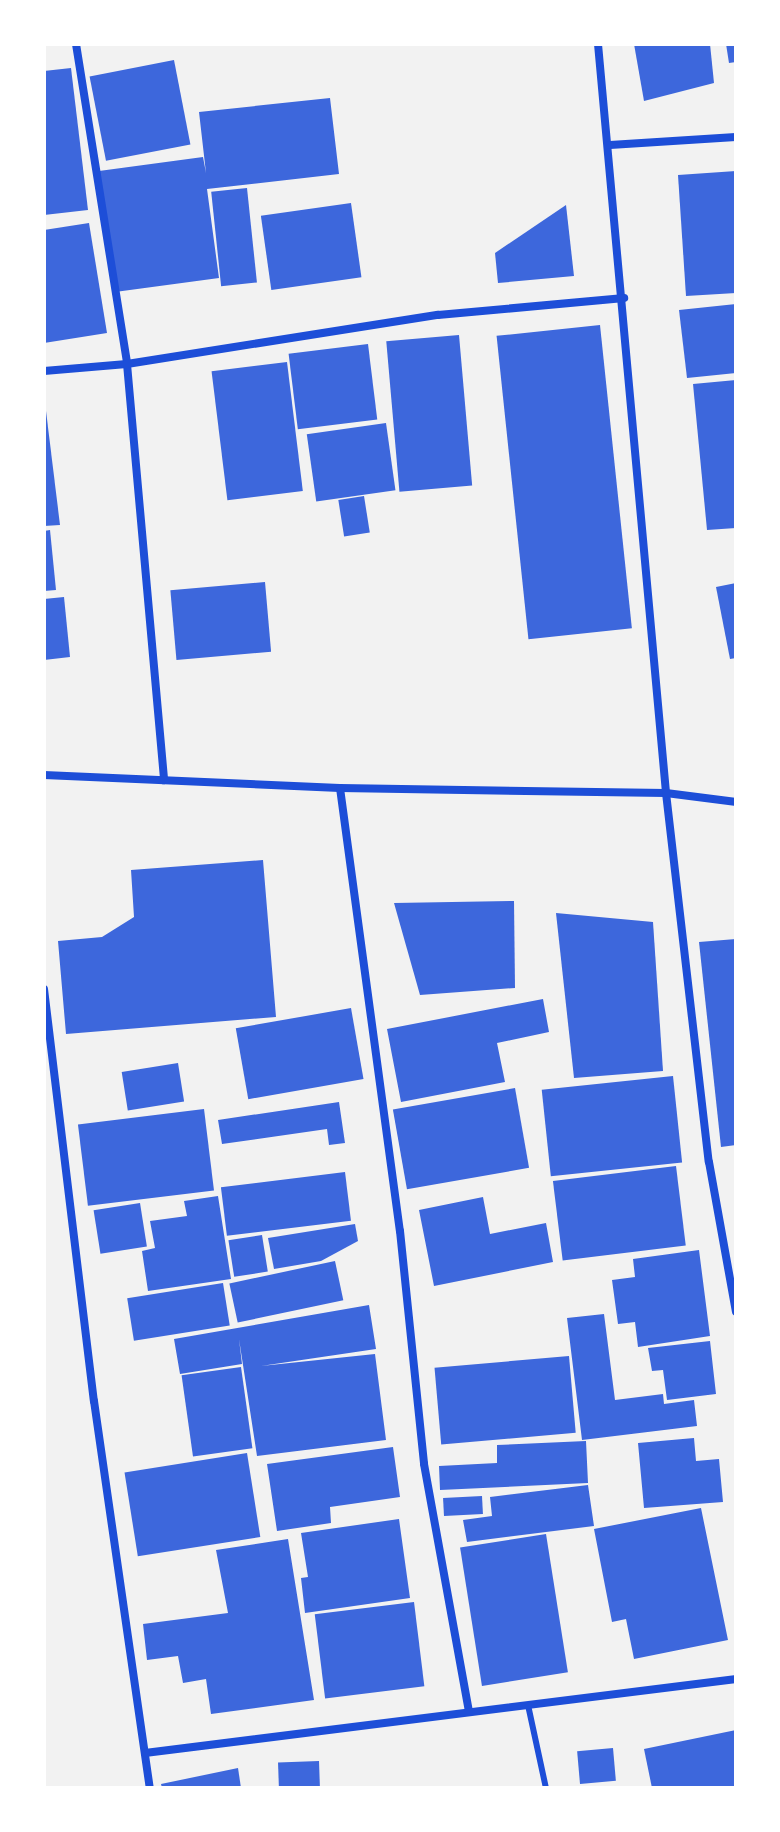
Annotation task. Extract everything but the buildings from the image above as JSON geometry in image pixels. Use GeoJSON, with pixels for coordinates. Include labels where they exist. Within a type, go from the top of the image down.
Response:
{"type":"FeatureCollection","features":[{"type":"Feature","properties":{"kind":"street"},"geometry":{"type":"LineString","coordinates":[[76,44],[127,364],[164,780]]}},
{"type":"Feature","properties":{"kind":"street"},"geometry":{"type":"LineString","coordinates":[[598,44],[624,298],[666,793],[709,1162],[736,1312]]}},
{"type":"Feature","properties":{"kind":"street"},"geometry":{"type":"LineString","coordinates":[[610,145],[736,137]]}},
{"type":"Feature","properties":{"kind":"street"},"geometry":{"type":"LineString","coordinates":[[44,371],[127,364],[438,315],[624,298]]}},
{"type":"Feature","properties":{"kind":"street"},"geometry":{"type":"LineString","coordinates":[[44,775],[340,788],[666,793],[736,802]]}},
{"type":"Feature","properties":{"kind":"street"},"geometry":{"type":"LineString","coordinates":[[340,788],[400,1231],[424,1464],[469,1712]]}},
{"type":"Feature","properties":{"kind":"street"},"geometry":{"type":"LineString","coordinates":[[44,989],[94,1401],[150,1788]]}},
{"type":"Feature","properties":{"kind":"street"},"geometry":{"type":"LineString","coordinates":[[145,1753],[736,1679]]}},
{"type":"Feature","properties":{"kind":"lane"},"geometry":{"type":"LineString","coordinates":[[528,1705],[546,1788]]}}]}
